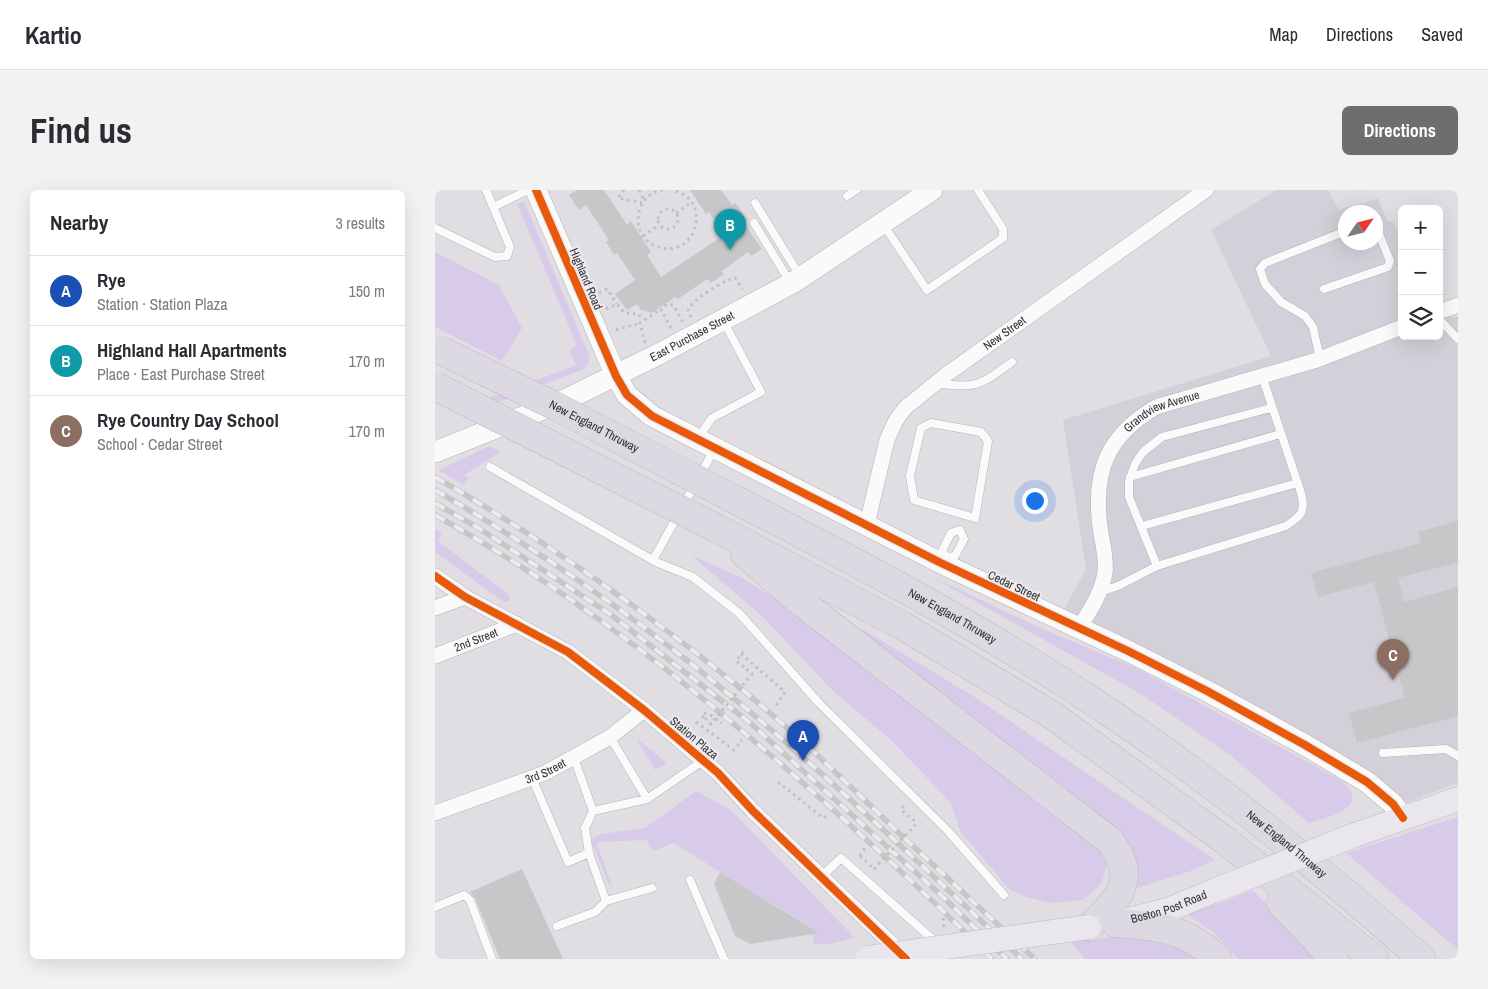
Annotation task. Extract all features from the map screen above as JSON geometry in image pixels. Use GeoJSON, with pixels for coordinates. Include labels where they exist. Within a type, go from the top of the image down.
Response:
{"type":"FeatureCollection","features":[{"type":"Feature","properties":{"kind":"highway","name":"New England Thruway"},"geometry":{"type":"LineString","coordinates":[[438,349],[551,404],[867,567],[967,623],[1113,715],[1253,816],[1422,957]]}},
{"type":"Feature","properties":{"kind":"highway"},"geometry":{"type":"LineString","coordinates":[[435,386],[895,621],[1003,684],[1052,715],[1227,842],[1375,959]]}},
{"type":"Feature","properties":{"kind":"highway"},"geometry":{"type":"LineString","coordinates":[[716,528],[792,594],[1110,841],[1122,860],[1124,870],[1122,889],[1111,906],[1089,927]]}},
{"type":"Feature","properties":{"kind":"highway"},"geometry":{"type":"LineString","coordinates":[[1227,842],[1334,959]]}},
{"type":"Feature","properties":{"kind":"highway"},"geometry":{"type":"LineString","coordinates":[[1116,923],[1153,926],[1185,934],[1218,959]]}},
{"type":"Feature","properties":{"kind":"main road","name":"Boston Post Road"},"geometry":{"type":"LineString","coordinates":[[867,959],[1116,923],[1153,914],[1352,836],[1458,799]]}},
{"type":"Feature","properties":{"kind":"street","name":"Highland Road"},"geometry":{"type":"LineString","coordinates":[[536,190],[616,376]]}},
{"type":"Feature","properties":{"kind":"street","name":"East Purchase Street"},"geometry":{"type":"LineString","coordinates":[[435,452],[563,401],[616,376],[723,320],[796,281],[932,190]]}},
{"type":"Feature","properties":{"kind":"street","name":"New Street"},"geometry":{"type":"LineString","coordinates":[[867,524],[887,440],[895,422],[905,408],[936,383],[1206,190]]}},
{"type":"Feature","properties":{"kind":"street"},"geometry":{"type":"LineString","coordinates":[[1443,311],[1458,305]]}},
{"type":"Feature","properties":{"kind":"street","name":"Grandview Avenue"},"geometry":{"type":"LineString","coordinates":[[1078,628],[1090,612],[1100,592],[1105,571],[1097,503],[1109,449],[1121,432],[1134,420],[1156,408],[1320,359],[1398,329]]}},
{"type":"Feature","properties":{"kind":"street","name":"Cedar Street"},"geometry":{"type":"LineString","coordinates":[[616,376],[627,395],[652,416],[867,524],[1170,672],[1305,745],[1367,782],[1389,800],[1403,818]]}},
{"type":"Feature","properties":{"kind":"street","name":"Station Plaza"},"geometry":{"type":"LineString","coordinates":[[435,576],[465,597],[569,652],[644,710],[704,760],[821,877],[907,959]]}},
{"type":"Feature","properties":{"kind":"street"},"geometry":{"type":"LineString","coordinates":[[435,608],[465,597]]}},
{"type":"Feature","properties":{"kind":"street","name":"2nd Street"},"geometry":{"type":"LineString","coordinates":[[435,656],[517,624]]}},
{"type":"Feature","properties":{"kind":"street","name":"3rd Street"},"geometry":{"type":"LineString","coordinates":[[435,813],[532,778],[573,758],[610,737],[644,710]]}},
{"type":"Feature","properties":{"kind":"lane"},"geometry":{"type":"LineString","coordinates":[[435,228],[495,257],[507,256],[510,247],[486,190]]}},
{"type":"Feature","properties":{"kind":"lane"},"geometry":{"type":"LineString","coordinates":[[493,207],[528,190]]}},
{"type":"Feature","properties":{"kind":"lane"},"geometry":{"type":"LineString","coordinates":[[847,196],[856,190]]}},
{"type":"Feature","properties":{"kind":"lane"},"geometry":{"type":"LineString","coordinates":[[883,224],[927,290],[1003,238],[1003,229],[978,190]]}},
{"type":"Feature","properties":{"kind":"lane"},"geometry":{"type":"LineString","coordinates":[[755,203],[796,281]]}},
{"type":"Feature","properties":{"kind":"lane"},"geometry":{"type":"LineString","coordinates":[[754,224],[796,281]]}},
{"type":"Feature","properties":{"kind":"lane"},"geometry":{"type":"LineString","coordinates":[[1320,359],[1313,327],[1305,316],[1281,302],[1265,284],[1260,269],[1265,263],[1338,234]]}},
{"type":"Feature","properties":{"kind":"lane"},"geometry":{"type":"LineString","coordinates":[[1324,289],[1387,267],[1390,261],[1383,245]]}},
{"type":"Feature","properties":{"kind":"lane"},"geometry":{"type":"LineString","coordinates":[[653,560],[706,444],[712,418],[761,392],[723,320]]}},
{"type":"Feature","properties":{"kind":"lane"},"geometry":{"type":"LineString","coordinates":[[1443,323],[1458,338]]}},
{"type":"Feature","properties":{"kind":"lane"},"geometry":{"type":"LineString","coordinates":[[936,383],[971,387],[982,383],[1012,362]]}},
{"type":"Feature","properties":{"kind":"lane"},"geometry":{"type":"LineString","coordinates":[[1100,592],[1118,586],[1157,566],[1286,526],[1299,517],[1304,506],[1298,483],[1271,408],[1262,376]]}},
{"type":"Feature","properties":{"kind":"lane"},"geometry":{"type":"LineString","coordinates":[[1157,566],[1129,497],[1131,477],[1135,464],[1143,452],[1162,437],[1271,408]]}},
{"type":"Feature","properties":{"kind":"lane"},"geometry":{"type":"LineString","coordinates":[[931,423],[981,432],[988,441],[975,518],[962,515],[915,500],[911,476],[921,428],[931,423]]}},
{"type":"Feature","properties":{"kind":"lane"},"geometry":{"type":"LineString","coordinates":[[1131,477],[1280,434]]}},
{"type":"Feature","properties":{"kind":"lane"},"geometry":{"type":"LineString","coordinates":[[490,467],[653,560],[693,577],[740,614],[819,703],[949,831],[1004,895]]}},
{"type":"Feature","properties":{"kind":"lane"},"geometry":{"type":"LineString","coordinates":[[1141,526],[1298,483]]}},
{"type":"Feature","properties":{"kind":"lane"},"geometry":{"type":"LineString","coordinates":[[960,530],[951,533],[943,551],[945,561],[955,556],[964,539],[960,530],[962,515]]}},
{"type":"Feature","properties":{"kind":"lane"},"geometry":{"type":"LineString","coordinates":[[610,737],[647,799]]}},
{"type":"Feature","properties":{"kind":"lane"},"geometry":{"type":"LineString","coordinates":[[1383,753],[1446,749],[1458,756]]}},
{"type":"Feature","properties":{"kind":"lane"},"geometry":{"type":"LineString","coordinates":[[573,758],[593,811],[585,828],[589,854],[606,901]]}},
{"type":"Feature","properties":{"kind":"lane"},"geometry":{"type":"LineString","coordinates":[[593,811],[647,799],[704,760]]}},
{"type":"Feature","properties":{"kind":"lane"},"geometry":{"type":"LineString","coordinates":[[532,778],[568,862],[589,854]]}},
{"type":"Feature","properties":{"kind":"lane"},"geometry":{"type":"LineString","coordinates":[[821,877],[841,858],[948,953]]}},
{"type":"Feature","properties":{"kind":"lane"},"geometry":{"type":"LineString","coordinates":[[690,880],[724,959]]}},
{"type":"Feature","properties":{"kind":"lane"},"geometry":{"type":"LineString","coordinates":[[557,926],[595,912],[606,901],[652,888]]}},
{"type":"Feature","properties":{"kind":"lane"},"geometry":{"type":"LineString","coordinates":[[435,907],[464,896],[470,900],[492,959]]}},
{"type":"Feature","properties":{"kind":"path"},"geometry":{"type":"LineString","coordinates":[[624,190],[618,198],[643,202],[661,190]]}},
{"type":"Feature","properties":{"kind":"path"},"geometry":{"type":"LineString","coordinates":[[639,190],[643,202],[638,221],[643,236],[652,245],[661,248],[680,246],[688,241],[697,224],[697,214],[692,202],[687,196],[671,190]]}},
{"type":"Feature","properties":{"kind":"path"},"geometry":{"type":"LineString","coordinates":[[676,214],[692,202]]}},
{"type":"Feature","properties":{"kind":"path"},"geometry":{"type":"LineString","coordinates":[[667,209],[676,214],[678,220],[673,228],[666,229],[659,225],[658,217],[661,211],[667,209]]}},
{"type":"Feature","properties":{"kind":"path"},"geometry":{"type":"LineString","coordinates":[[643,236],[659,225]]}},
{"type":"Feature","properties":{"kind":"path"},"geometry":{"type":"LineString","coordinates":[[689,315],[688,310],[691,304],[719,284],[735,278],[742,287]]}},
{"type":"Feature","properties":{"kind":"path"},"geometry":{"type":"LineString","coordinates":[[599,293],[607,289],[624,313],[639,314],[645,343]]}},
{"type":"Feature","properties":{"kind":"path"},"geometry":{"type":"LineString","coordinates":[[615,330],[641,322],[671,303],[683,323]]}},
{"type":"Feature","properties":{"kind":"path"},"geometry":{"type":"LineString","coordinates":[[606,309],[617,304]]}},
{"type":"Feature","properties":{"kind":"path"},"geometry":{"type":"LineString","coordinates":[[661,308],[672,328]]}},
{"type":"Feature","properties":{"kind":"path"},"geometry":{"type":"LineString","coordinates":[[722,723],[709,714],[703,716],[711,724],[752,674],[736,661],[743,652],[785,692],[775,707]]}},
{"type":"Feature","properties":{"kind":"path"},"geometry":{"type":"LineString","coordinates":[[696,722],[734,750],[742,740]]}},
{"type":"Feature","properties":{"kind":"path"},"geometry":{"type":"LineString","coordinates":[[778,782],[823,818],[827,814]]}},
{"type":"Feature","properties":{"kind":"path"},"geometry":{"type":"LineString","coordinates":[[865,848],[860,856],[874,868],[917,823],[902,808]]}},
{"type":"Feature","properties":{"kind":"path"},"geometry":{"type":"LineString","coordinates":[[943,918],[945,928]]}},
{"type":"Feature","properties":{"kind":"shaded area"},"geometry":{"type":"Polygon","coordinates":[[[1276,190],[1328,190],[1338,208],[1338,250],[1383,250],[1383,211],[1387,221],[1393,222],[1398,233],[1398,340],[1443,340],[1443,312],[1453,318],[1458,316],[1458,783],[1405,803],[1062,613],[1086,569],[1063,420],[1271,356],[1211,230],[1276,190]]]}},
{"type":"Feature","properties":{"kind":"shaded area"},"geometry":{"type":"Polygon","coordinates":[[[1378,198],[1381,205],[1355,205],[1378,198]]]}},
{"type":"Feature","properties":{"kind":"shaded area"},"geometry":{"type":"Polygon","coordinates":[[[524,201],[589,355],[589,362],[584,369],[488,406],[479,402],[576,365],[569,350],[577,345],[517,204],[524,201]]]}},
{"type":"Feature","properties":{"kind":"shaded area"},"geometry":{"type":"Polygon","coordinates":[[[435,252],[499,285],[522,328],[502,361],[435,327],[435,252]]]}},
{"type":"Feature","properties":{"kind":"shaded area"},"geometry":{"type":"Polygon","coordinates":[[[489,446],[501,452],[464,475],[469,478],[463,485],[439,470],[489,446]]]}},
{"type":"Feature","properties":{"kind":"shaded area"},"geometry":{"type":"Polygon","coordinates":[[[435,529],[442,533],[438,541],[508,594],[510,597],[509,601],[504,602],[435,552],[435,529]]]}},
{"type":"Feature","properties":{"kind":"shaded area"},"geometry":{"type":"Polygon","coordinates":[[[691,555],[744,579],[802,616],[1098,845],[1107,866],[1101,884],[1083,900],[1051,903],[1026,897],[1009,889],[960,831],[951,803],[893,742],[833,691],[763,617],[691,555]]]}},
{"type":"Feature","properties":{"kind":"shaded area"},"geometry":{"type":"Polygon","coordinates":[[[926,574],[1038,627],[1136,668],[1342,781],[1350,789],[1353,800],[1340,813],[1309,823],[1229,754],[1141,694],[926,574]]]}},
{"type":"Feature","properties":{"kind":"shaded area"},"geometry":{"type":"Polygon","coordinates":[[[862,629],[973,696],[1215,860],[1191,871],[1134,889],[1131,872],[860,633],[862,629]]]}},
{"type":"Feature","properties":{"kind":"shaded area"},"geometry":{"type":"Polygon","coordinates":[[[636,738],[667,763],[655,770],[636,738]]]}},
{"type":"Feature","properties":{"kind":"shaded area"},"geometry":{"type":"Polygon","coordinates":[[[696,791],[731,810],[855,938],[830,944],[814,944],[812,928],[673,843],[654,851],[646,840],[600,842],[597,844],[612,886],[610,887],[591,840],[601,834],[645,828],[696,791]]]}},
{"type":"Feature","properties":{"kind":"shaded area"},"geometry":{"type":"Polygon","coordinates":[[[1458,817],[1458,950],[1346,853],[1458,817]]]}},
{"type":"Feature","properties":{"kind":"shaded area"},"geometry":{"type":"Polygon","coordinates":[[[1252,890],[1279,916],[1316,959],[1238,959],[1213,932],[1187,914],[1224,902],[1252,890]]]}},
{"type":"Feature","properties":{"kind":"shaded area"},"geometry":{"type":"Polygon","coordinates":[[[1160,931],[1206,959],[1085,959],[1071,942],[1160,931]]]}},
{"type":"Feature","properties":{"kind":"building"},"geometry":{"type":"Polygon","coordinates":[[[577,190],[604,190],[627,225],[631,221],[651,252],[647,255],[661,277],[724,235],[709,212],[706,214],[690,190],[721,190],[732,205],[735,203],[748,220],[744,223],[762,249],[751,256],[748,252],[722,271],[724,274],[711,283],[707,279],[678,299],[675,297],[652,313],[641,310],[637,304],[627,310],[615,294],[635,280],[617,253],[614,255],[606,242],[609,240],[586,205],[579,210],[569,195],[577,190]]]}},
{"type":"Feature","properties":{"kind":"building"},"geometry":{"type":"Polygon","coordinates":[[[1458,521],[1458,562],[1398,578],[1404,602],[1458,587],[1458,716],[1357,743],[1349,713],[1405,698],[1374,582],[1318,597],[1311,573],[1421,543],[1418,532],[1458,521]]]}},
{"type":"Feature","properties":{"kind":"building"},"geometry":{"type":"Polygon","coordinates":[[[522,869],[563,959],[500,959],[475,898],[470,892],[522,869]]]}},
{"type":"Feature","properties":{"kind":"building"},"geometry":{"type":"Polygon","coordinates":[[[720,872],[819,933],[750,944],[735,936],[714,884],[720,872]]]}},
{"type":"Feature","properties":{"kind":"railway"},"geometry":{"type":"LineString","coordinates":[[435,477],[517,527],[597,580],[713,666],[807,746],[1035,959]]}},
{"type":"Feature","properties":{"kind":"railway"},"geometry":{"type":"LineString","coordinates":[[435,490],[494,525],[579,581],[635,620],[709,678],[846,796],[1022,959]]}},
{"type":"Feature","properties":{"kind":"railway"},"geometry":{"type":"LineString","coordinates":[[435,503],[480,529],[610,614],[749,722],[943,897],[1007,959]]}},
{"type":"Feature","properties":{"kind":"railway"},"geometry":{"type":"LineString","coordinates":[[435,515],[486,544],[584,609],[677,678],[768,753],[881,853],[992,959]]}},
{"type":"Feature","properties":{"kind":"cycle path"},"geometry":{"type":"LineString","coordinates":[[536,190],[616,376],[627,395],[652,416],[941,563],[1128,651],[1207,691],[1305,745],[1367,782],[1393,804],[1403,818]]}},
{"type":"Feature","properties":{"kind":"cycle path"},"geometry":{"type":"LineString","coordinates":[[435,576],[465,597],[568,652],[644,710],[718,773],[753,811],[906,959]]}},
{"type":"Feature","properties":{"kind":"place","name":"Highland Hall Apartments"},"geometry":{"type":"Point","coordinates":[730,250]}},
{"type":"Feature","properties":{"kind":"place","name":"Rye Country Day School"},"geometry":{"type":"Point","coordinates":[1393,680]}},
{"type":"Feature","properties":{"kind":"place","name":"Rye"},"geometry":{"type":"Point","coordinates":[803,761]}}]}
